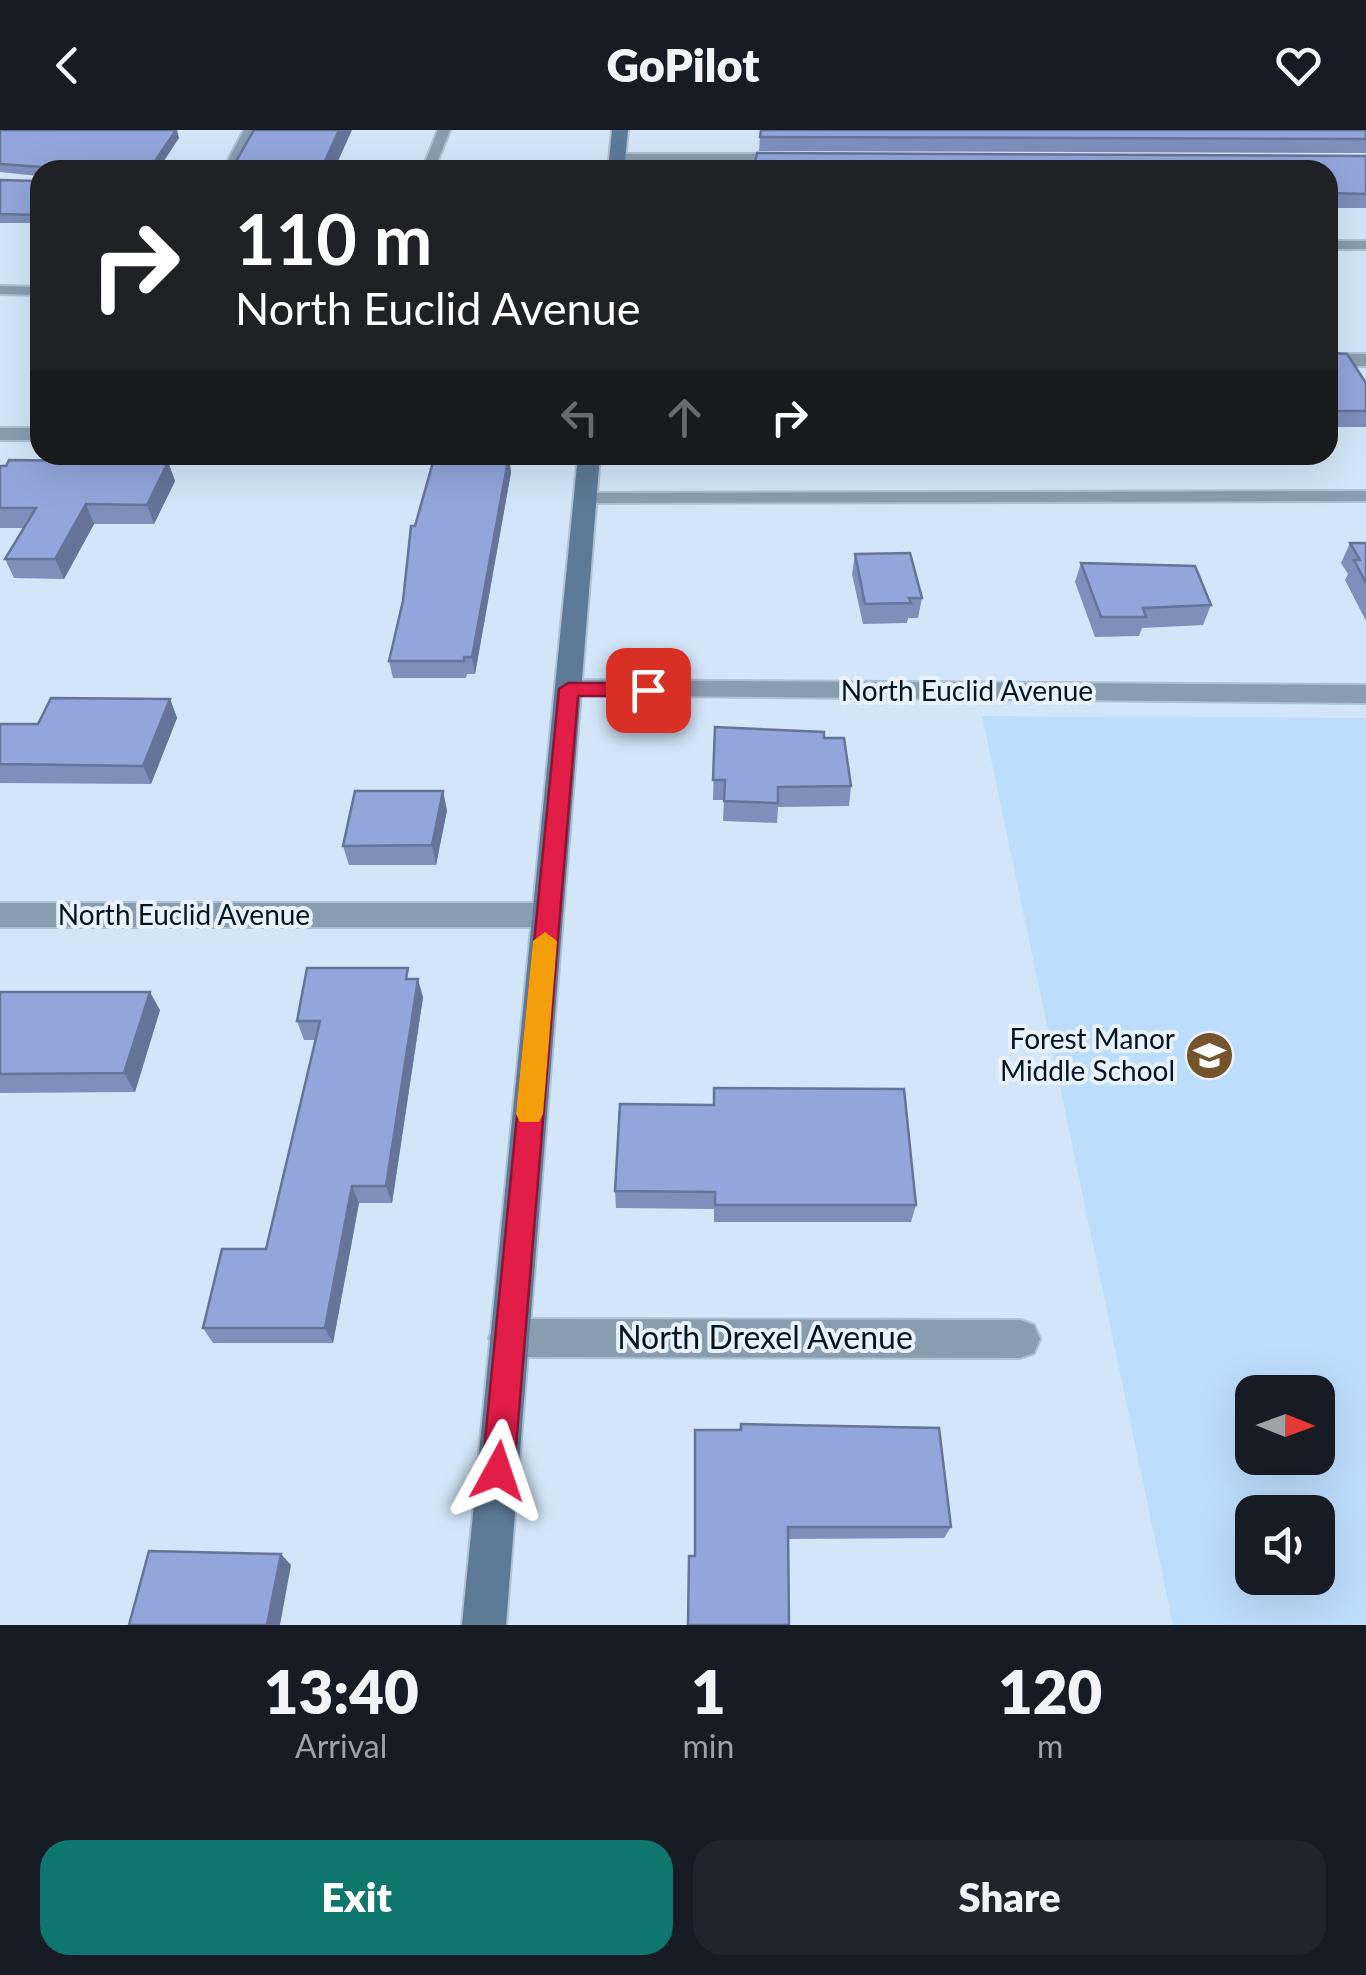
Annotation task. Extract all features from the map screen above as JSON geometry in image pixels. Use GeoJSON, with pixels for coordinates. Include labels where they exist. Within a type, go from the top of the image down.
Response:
{"type":"FeatureCollection","features":[{"type":"Feature","properties":{"kind":"main road"},"geometry":{"type":"LineString","coordinates":[[617,160],[620,130]]}},
{"type":"Feature","properties":{"kind":"main road"},"geometry":{"type":"LineString","coordinates":[[484,1625],[588,465]]}},
{"type":"Feature","properties":{"kind":"street"},"geometry":{"type":"LineString","coordinates":[[775,160],[814,159]]}},
{"type":"Feature","properties":{"kind":"street"},"geometry":{"type":"LineString","coordinates":[[1338,360],[1366,360]]}},
{"type":"Feature","properties":{"kind":"street"},"geometry":{"type":"LineString","coordinates":[[0,434],[30,434]]}},
{"type":"Feature","properties":{"kind":"street","name":"North Euclid Avenue"},"geometry":{"type":"LineString","coordinates":[[568,689],[1366,694]]}},
{"type":"Feature","properties":{"kind":"street","name":"North Euclid Avenue"},"geometry":{"type":"LineString","coordinates":[[0,916],[547,915]]}},
{"type":"Feature","properties":{"kind":"street","name":"North Drexel Avenue"},"geometry":{"type":"LineString","coordinates":[[509,1338],[1020,1338]]}},
{"type":"Feature","properties":{"kind":"lane"},"geometry":{"type":"LineString","coordinates":[[234,160],[250,130]]}},
{"type":"Feature","properties":{"kind":"lane"},"geometry":{"type":"LineString","coordinates":[[432,160],[444,130]]}},
{"type":"Feature","properties":{"kind":"lane"},"geometry":{"type":"LineString","coordinates":[[1338,245],[1366,245]]}},
{"type":"Feature","properties":{"kind":"lane"},"geometry":{"type":"LineString","coordinates":[[0,290],[30,291]]}},
{"type":"Feature","properties":{"kind":"lane"},"geometry":{"type":"LineString","coordinates":[[585,498],[1366,496]]}},
{"type":"Feature","properties":{"kind":"shaded area","name":"Forest Manor Middle School"},"geometry":{"type":"Polygon","coordinates":[[[982,716],[1366,718],[1366,1625],[1173,1625],[982,716]]]}},
{"type":"Feature","properties":{"kind":"building"},"geometry":{"type":"Polygon","coordinates":[[[0,130],[176,130],[156,160],[30,160],[30,166],[0,164],[0,130]]]}},
{"type":"Feature","properties":{"kind":"building"},"geometry":{"type":"Polygon","coordinates":[[[254,130],[339,130],[326,160],[237,160],[254,130]]]}},
{"type":"Feature","properties":{"kind":"building"},"geometry":{"type":"Polygon","coordinates":[[[761,130],[1366,130],[1366,139],[760,137],[761,130]]]}},
{"type":"Feature","properties":{"kind":"building"},"geometry":{"type":"Polygon","coordinates":[[[757,153],[1366,156],[1366,194],[1338,193],[1338,160],[755,160],[757,153]]]}},
{"type":"Feature","properties":{"kind":"building"},"geometry":{"type":"Polygon","coordinates":[[[0,180],[30,181],[30,215],[0,214],[0,180]]]}},
{"type":"Feature","properties":{"kind":"building"},"geometry":{"type":"Polygon","coordinates":[[[1338,353],[1347,354],[1366,383],[1366,411],[1338,411],[1338,353]]]}},
{"type":"Feature","properties":{"kind":"building"},"geometry":{"type":"Polygon","coordinates":[[[9,460],[30,460],[30,465],[167,465],[147,505],[86,504],[55,559],[5,559],[36,508],[0,508],[0,466],[6,466],[9,460]]]}},
{"type":"Feature","properties":{"kind":"building"},"geometry":{"type":"Polygon","coordinates":[[[432,465],[507,465],[472,657],[464,657],[464,661],[389,661],[403,601],[411,526],[415,526],[432,465]]]}},
{"type":"Feature","properties":{"kind":"building"},"geometry":{"type":"Polygon","coordinates":[[[1350,543],[1366,543],[1366,583],[1354,560],[1360,560],[1350,543]]]}},
{"type":"Feature","properties":{"kind":"building"},"geometry":{"type":"Polygon","coordinates":[[[910,553],[922,598],[909,598],[911,603],[865,604],[855,554],[910,553]]]}},
{"type":"Feature","properties":{"kind":"building"},"geometry":{"type":"Polygon","coordinates":[[[1081,563],[1195,566],[1211,605],[1143,608],[1146,617],[1101,617],[1081,563]]]}},
{"type":"Feature","properties":{"kind":"building"},"geometry":{"type":"Polygon","coordinates":[[[51,698],[170,699],[143,766],[0,764],[0,724],[38,724],[51,698]]]}},
{"type":"Feature","properties":{"kind":"building"},"geometry":{"type":"Polygon","coordinates":[[[715,727],[824,732],[824,738],[844,738],[851,786],[778,787],[778,803],[724,801],[725,780],[713,780],[715,727]]]}},
{"type":"Feature","properties":{"kind":"building"},"geometry":{"type":"Polygon","coordinates":[[[355,791],[443,791],[432,845],[343,846],[355,791]]]}},
{"type":"Feature","properties":{"kind":"building"},"geometry":{"type":"Polygon","coordinates":[[[307,968],[408,968],[406,979],[418,979],[386,1186],[352,1186],[325,1328],[203,1328],[222,1249],[266,1249],[320,1021],[297,1021],[307,968]]]}},
{"type":"Feature","properties":{"kind":"building"},"geometry":{"type":"Polygon","coordinates":[[[0,992],[150,992],[124,1073],[0,1074],[0,992]]]}},
{"type":"Feature","properties":{"kind":"building"},"geometry":{"type":"Polygon","coordinates":[[[714,1088],[904,1089],[916,1205],[715,1205],[715,1192],[615,1191],[620,1104],[714,1105],[714,1088]]]}},
{"type":"Feature","properties":{"kind":"building"},"geometry":{"type":"Polygon","coordinates":[[[741,1424],[939,1428],[951,1527],[788,1527],[789,1625],[688,1625],[689,1556],[695,1556],[695,1430],[741,1430],[741,1424]]]}},
{"type":"Feature","properties":{"kind":"building"},"geometry":{"type":"Polygon","coordinates":[[[149,1551],[281,1554],[267,1625],[129,1625],[149,1551]]]}},
{"type":"Feature","properties":{"kind":"slow traffic"},"geometry":{"type":"LineString","coordinates":[[529,1114],[545,941]]}},
{"type":"Feature","properties":{"kind":"place","name":"Forest Manor Middle School"},"geometry":{"type":"Point","coordinates":[1210,1055]}},
{"type":"Feature","properties":{"kind":"route"},"geometry":{"type":"LineString","coordinates":[[498,1471],[568,689],[648,690]]}}]}
